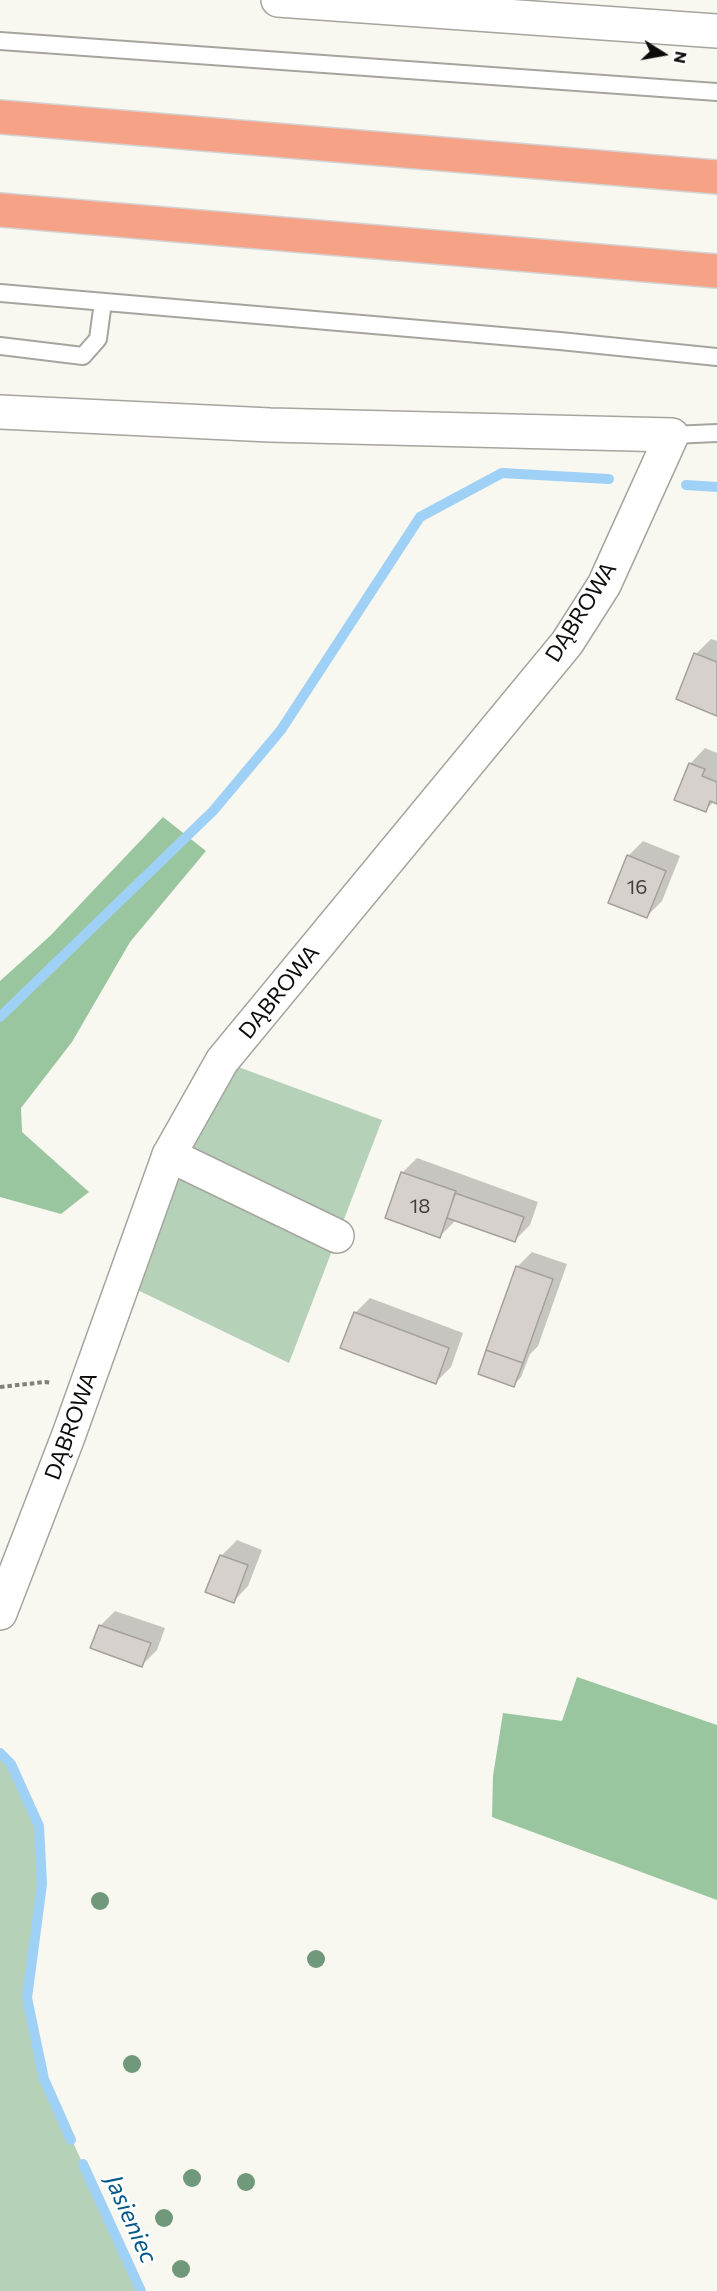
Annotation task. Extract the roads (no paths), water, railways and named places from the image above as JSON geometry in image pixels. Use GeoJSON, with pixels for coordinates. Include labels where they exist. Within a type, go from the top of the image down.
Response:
{"type":"FeatureCollection","features":[{"type":"Feature","properties":{"kind":"highway"},"geometry":{"type":"LineString","coordinates":[[0,117],[717,177]]}},
{"type":"Feature","properties":{"kind":"highway"},"geometry":{"type":"LineString","coordinates":[[0,210],[717,271]]}},
{"type":"Feature","properties":{"kind":"street"},"geometry":{"type":"LineString","coordinates":[[278,0],[717,31]]}},
{"type":"Feature","properties":{"kind":"street"},"geometry":{"type":"LineString","coordinates":[[0,412],[270,425],[672,435]]}},
{"type":"Feature","properties":{"kind":"street","name":"DĄBROWA"},"geometry":{"type":"LineString","coordinates":[[0,1613],[84,1391],[169,1155],[222,1061],[567,643],[604,585],[672,435]]}},
{"type":"Feature","properties":{"kind":"street"},"geometry":{"type":"LineString","coordinates":[[169,1155],[337,1236]]}},
{"type":"Feature","properties":{"kind":"lane"},"geometry":{"type":"LineString","coordinates":[[0,41],[717,92]]}},
{"type":"Feature","properties":{"kind":"lane"},"geometry":{"type":"LineString","coordinates":[[0,292],[560,340],[717,357]]}},
{"type":"Feature","properties":{"kind":"lane"},"geometry":{"type":"LineString","coordinates":[[0,346],[83,356],[98,339],[103,302]]}},
{"type":"Feature","properties":{"kind":"lane"},"geometry":{"type":"LineString","coordinates":[[672,435],[717,433]]}},
{"type":"Feature","properties":{"kind":"waterway"},"geometry":{"type":"LineString","coordinates":[[0,1017],[213,811],[281,730],[420,517],[502,473],[609,479]]}},
{"type":"Feature","properties":{"kind":"waterway"},"geometry":{"type":"LineString","coordinates":[[686,485],[717,487]]}},
{"type":"Feature","properties":{"kind":"waterway","name":"Jasieniec"},"geometry":{"type":"LineString","coordinates":[[0,1753],[11,1764],[39,1826],[42,1884],[27,1998],[44,2079],[71,2140]]}},
{"type":"Feature","properties":{"kind":"waterway","name":"Jasieniec"},"geometry":{"type":"LineString","coordinates":[[83,2164],[141,2291]]}}]}
